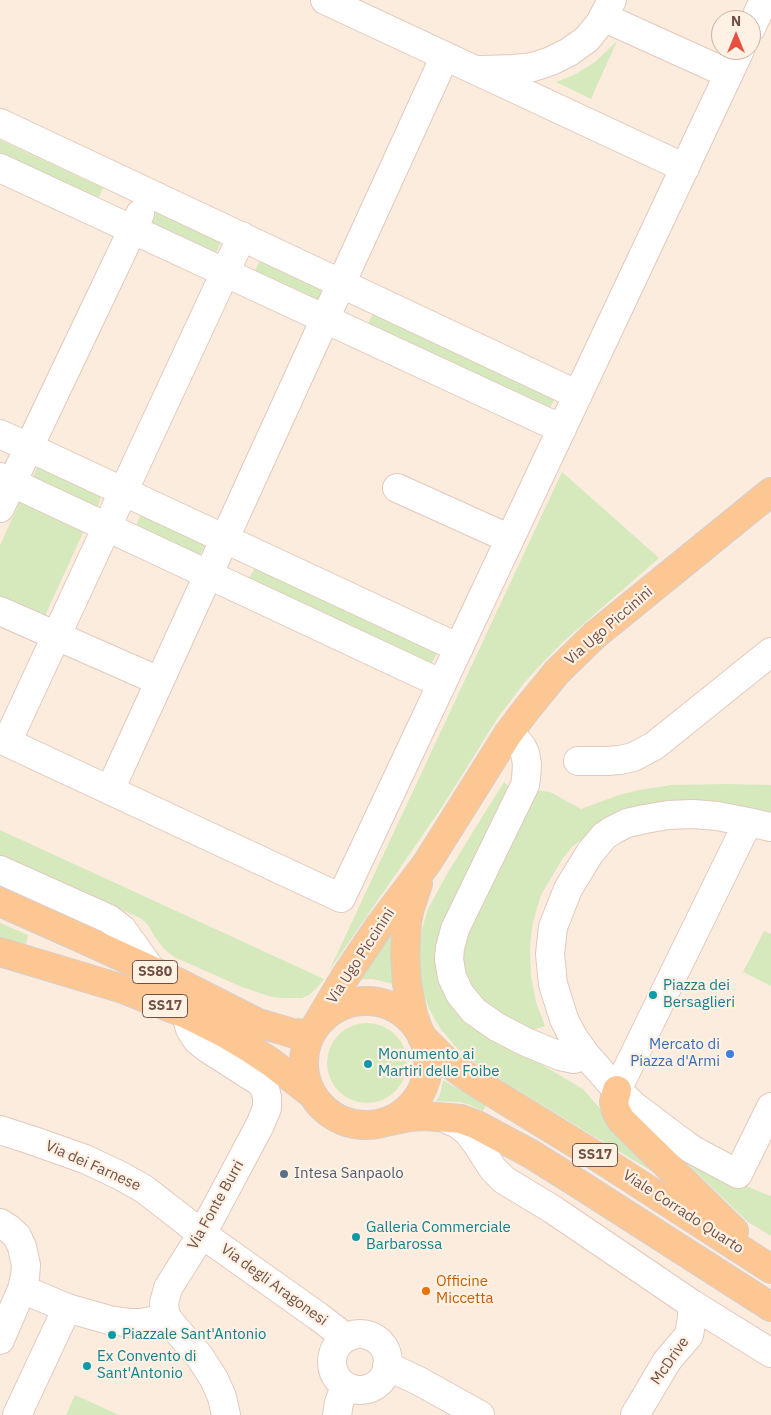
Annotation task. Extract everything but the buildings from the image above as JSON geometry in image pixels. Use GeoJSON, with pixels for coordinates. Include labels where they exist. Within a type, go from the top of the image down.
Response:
{"type":"FeatureCollection","features":[{"type":"Feature","properties":{"kind":"main road","name":"Via Ugo Piccinini"},"geometry":{"type":"LineString","coordinates":[[313,1030],[380,925],[427,862],[508,734],[557,672],[595,635],[771,492]]}},
{"type":"Feature","properties":{"kind":"main road","name":"Via Ugo Piccinini"},"geometry":{"type":"LineString","coordinates":[[420,1033],[407,984],[405,937],[410,908],[427,862]]}},
{"type":"Feature","properties":{"kind":"main road","name":"SS80"},"geometry":{"type":"LineString","coordinates":[[0,902],[179,983],[258,1024],[292,1033],[313,1030]]}},
{"type":"Feature","properties":{"kind":"main road","name":"SS17"},"geometry":{"type":"LineString","coordinates":[[0,952],[122,989],[186,1014],[251,1049],[313,1095]]}},
{"type":"Feature","properties":{"kind":"main road"},"geometry":{"type":"LineString","coordinates":[[359,1001],[385,1004],[400,1011],[413,1022],[420,1033],[427,1052],[428,1068],[426,1076],[421,1091],[412,1104],[399,1115],[385,1122],[370,1124],[348,1122],[328,1112],[313,1095],[307,1081],[304,1065],[306,1049],[313,1030],[328,1014],[342,1005],[359,1001]]}},
{"type":"Feature","properties":{"kind":"main road","name":"Viale Corrado Quarto"},"geometry":{"type":"LineString","coordinates":[[420,1033],[446,1062],[472,1080],[596,1156],[771,1268]]}},
{"type":"Feature","properties":{"kind":"main road"},"geometry":{"type":"LineString","coordinates":[[617,1090],[614,1102],[621,1120],[771,1268]]}},
{"type":"Feature","properties":{"kind":"main road","name":"SS17"},"geometry":{"type":"LineString","coordinates":[[385,1122],[409,1117],[433,1116],[465,1120],[504,1139],[582,1186],[771,1306]]}},
{"type":"Feature","properties":{"kind":"street"},"geometry":{"type":"LineString","coordinates":[[325,0],[685,168]]}},
{"type":"Feature","properties":{"kind":"street"},"geometry":{"type":"LineString","coordinates":[[242,236],[56,636],[3,740],[341,898],[735,62],[608,8],[587,39],[551,62],[533,67],[514,69],[475,70]]}},
{"type":"Feature","properties":{"kind":"street"},"geometry":{"type":"LineString","coordinates":[[110,790],[445,56]]}},
{"type":"Feature","properties":{"kind":"street"},"geometry":{"type":"LineString","coordinates":[[0,122],[578,395]]}},
{"type":"Feature","properties":{"kind":"street"},"geometry":{"type":"LineString","coordinates":[[0,168],[562,429]]}},
{"type":"Feature","properties":{"kind":"street"},"geometry":{"type":"LineString","coordinates":[[0,508],[6,480],[29,447],[150,193]]}},
{"type":"Feature","properties":{"kind":"street"},"geometry":{"type":"LineString","coordinates":[[0,434],[459,648]]}},
{"type":"Feature","properties":{"kind":"street"},"geometry":{"type":"LineString","coordinates":[[6,480],[442,684]]}},
{"type":"Feature","properties":{"kind":"street"},"geometry":{"type":"LineString","coordinates":[[397,488],[510,539]]}},
{"type":"Feature","properties":{"kind":"street"},"geometry":{"type":"LineString","coordinates":[[0,610],[160,681]]}},
{"type":"Feature","properties":{"kind":"street"},"geometry":{"type":"LineString","coordinates":[[578,761],[620,760],[632,757],[654,746],[771,652]]}},
{"type":"Feature","properties":{"kind":"street"},"geometry":{"type":"LineString","coordinates":[[508,734],[522,747],[527,764],[525,785],[455,929],[449,959],[452,977],[460,994],[474,1011],[497,1027],[534,1046],[560,1056],[574,1059],[586,1055]]}},
{"type":"Feature","properties":{"kind":"street"},"geometry":{"type":"LineString","coordinates":[[617,1090],[759,825],[717,816],[693,814],[668,815],[645,819],[627,823],[604,836],[590,853],[568,889],[553,926],[550,954],[552,984],[564,1019],[573,1037],[617,1090],[634,1106],[681,1142],[718,1164],[738,1174],[771,1107]]}},
{"type":"Feature","properties":{"kind":"street"},"geometry":{"type":"LineString","coordinates":[[0,870],[109,919],[122,929],[152,971]]}},
{"type":"Feature","properties":{"kind":"street","name":"Via Fonte Burri"},"geometry":{"type":"LineString","coordinates":[[166,1316],[164,1303],[168,1288],[202,1234],[260,1124],[268,1103],[262,1084],[197,1040],[190,1029],[186,1014]]}},
{"type":"Feature","properties":{"kind":"street"},"geometry":{"type":"LineString","coordinates":[[433,1116],[451,1120],[465,1129],[493,1169],[504,1180],[692,1304],[771,1353]]}},
{"type":"Feature","properties":{"kind":"street","name":"Via dei Farnese"},"geometry":{"type":"LineString","coordinates":[[0,1130],[58,1149],[121,1176],[148,1192],[202,1234]]}},
{"type":"Feature","properties":{"kind":"street"},"geometry":{"type":"LineString","coordinates":[[0,1223],[16,1236],[22,1247],[26,1265],[22,1289],[0,1340]]}},
{"type":"Feature","properties":{"kind":"street","name":"Via degli Aragonesi"},"geometry":{"type":"LineString","coordinates":[[202,1234],[319,1317],[344,1339]]}},
{"type":"Feature","properties":{"kind":"street"},"geometry":{"type":"LineString","coordinates":[[34,1294],[67,1308],[102,1319],[131,1323],[150,1322],[166,1316],[200,1357],[211,1374],[218,1388],[226,1415]]}},
{"type":"Feature","properties":{"kind":"street","name":"McDrive"},"geometry":{"type":"LineString","coordinates":[[635,1415],[668,1362],[689,1335],[692,1304]]}},
{"type":"Feature","properties":{"kind":"street"},"geometry":{"type":"LineString","coordinates":[[18,1415],[67,1308]]}},
{"type":"Feature","properties":{"kind":"street"},"geometry":{"type":"LineString","coordinates":[[352,1335],[370,1336],[384,1348],[387,1366],[385,1375],[372,1388],[354,1390],[338,1380],[332,1363],[333,1354],[337,1346],[344,1339],[352,1335]]}},
{"type":"Feature","properties":{"kind":"street"},"geometry":{"type":"LineString","coordinates":[[387,1366],[419,1380],[480,1415]]}},
{"type":"Feature","properties":{"kind":"street"},"geometry":{"type":"LineString","coordinates":[[337,1415],[345,1386]]}},
{"type":"Feature","properties":{"kind":"green space"},"geometry":{"type":"Polygon","coordinates":[[[617,41],[591,99],[556,82],[576,74],[595,62],[617,41]]]}},
{"type":"Feature","properties":{"kind":"green space"},"geometry":{"type":"Polygon","coordinates":[[[0,140],[103,188],[98,199],[0,154],[0,140]]]}},
{"type":"Feature","properties":{"kind":"green space"},"geometry":{"type":"Polygon","coordinates":[[[158,209],[222,239],[212,262],[147,232],[158,209]]]}},
{"type":"Feature","properties":{"kind":"green space"},"geometry":{"type":"Polygon","coordinates":[[[262,256],[327,287],[316,310],[251,279],[262,256]]]}},
{"type":"Feature","properties":{"kind":"green space"},"geometry":{"type":"Polygon","coordinates":[[[373,313],[555,398],[549,410],[367,326],[373,313]]]}},
{"type":"Feature","properties":{"kind":"green space"},"geometry":{"type":"Polygon","coordinates":[[[38,465],[102,496],[97,508],[33,477],[38,465]]]}},
{"type":"Feature","properties":{"kind":"green space"},"geometry":{"type":"Polygon","coordinates":[[[562,472],[659,558],[564,641],[524,683],[497,719],[442,807],[329,971],[562,472]]]}},
{"type":"Feature","properties":{"kind":"green space"},"geometry":{"type":"Polygon","coordinates":[[[23,495],[87,524],[44,618],[0,598],[0,545],[23,495]]]}},
{"type":"Feature","properties":{"kind":"green space"},"geometry":{"type":"Polygon","coordinates":[[[142,513],[206,543],[200,555],[136,525],[142,513]]]}},
{"type":"Feature","properties":{"kind":"green space"},"geometry":{"type":"Polygon","coordinates":[[[256,566],[438,651],[432,663],[249,579],[256,566]]]}},
{"type":"Feature","properties":{"kind":"green space"},"geometry":{"type":"Polygon","coordinates":[[[504,782],[510,788],[442,939],[490,1034],[583,1089],[658,1175],[469,1059],[440,1028],[429,1009],[422,987],[419,967],[419,947],[428,909],[448,872],[504,782]]]}},
{"type":"Feature","properties":{"kind":"green space"},"geometry":{"type":"Polygon","coordinates":[[[672,785],[771,785],[771,820],[591,832],[572,847],[563,858],[541,895],[531,936],[531,976],[536,1002],[545,1026],[530,1029],[481,1003],[462,974],[462,946],[534,790],[550,792],[581,809],[639,790],[672,785]]]}},
{"type":"Feature","properties":{"kind":"green space"},"geometry":{"type":"Polygon","coordinates":[[[0,830],[324,979],[316,989],[302,998],[272,997],[242,987],[174,957],[164,949],[148,925],[140,918],[74,888],[71,892],[0,859],[0,830]]]}},
{"type":"Feature","properties":{"kind":"green space"},"geometry":{"type":"Polygon","coordinates":[[[0,923],[28,935],[26,944],[0,939],[0,923]]]}},
{"type":"Feature","properties":{"kind":"green space"},"geometry":{"type":"Polygon","coordinates":[[[764,931],[771,934],[771,986],[743,972],[764,931]]]}},
{"type":"Feature","properties":{"kind":"green space"},"geometry":{"type":"Polygon","coordinates":[[[390,934],[394,935],[397,985],[373,979],[358,979],[390,934]]]}},
{"type":"Feature","properties":{"kind":"green space"},"geometry":{"type":"Polygon","coordinates":[[[367,1023],[382,1026],[395,1035],[404,1048],[407,1063],[404,1078],[395,1091],[382,1100],[367,1103],[352,1100],[339,1091],[330,1078],[327,1063],[330,1048],[339,1035],[352,1026],[367,1023]]]}},
{"type":"Feature","properties":{"kind":"green space"},"geometry":{"type":"Polygon","coordinates":[[[443,1080],[486,1105],[483,1111],[460,1102],[436,1101],[440,1095],[443,1080]]]}},
{"type":"Feature","properties":{"kind":"green space"},"geometry":{"type":"Polygon","coordinates":[[[672,1149],[717,1173],[771,1196],[771,1236],[748,1222],[672,1149]]]}},
{"type":"Feature","properties":{"kind":"green space"},"geometry":{"type":"Polygon","coordinates":[[[75,1395],[119,1415],[66,1415],[75,1395]]]}},
{"type":"Feature","properties":{"kind":"place","name":"Piazza dei Bersaglieri"},"geometry":{"type":"Point","coordinates":[653,995]}},
{"type":"Feature","properties":{"kind":"place","name":"Mercato di Piazza d'Armi"},"geometry":{"type":"Point","coordinates":[730,1054]}},
{"type":"Feature","properties":{"kind":"place","name":"Monumento ai Martiri delle Foibe"},"geometry":{"type":"Point","coordinates":[368,1064]}},
{"type":"Feature","properties":{"kind":"place","name":"Intesa Sanpaolo"},"geometry":{"type":"Point","coordinates":[284,1174]}},
{"type":"Feature","properties":{"kind":"place","name":"Galleria Commerciale Barbarossa"},"geometry":{"type":"Point","coordinates":[356,1237]}},
{"type":"Feature","properties":{"kind":"place","name":"Officine Miccetta"},"geometry":{"type":"Point","coordinates":[426,1291]}},
{"type":"Feature","properties":{"kind":"place","name":"Piazzale Sant'Antonio"},"geometry":{"type":"Point","coordinates":[112,1335]}},
{"type":"Feature","properties":{"kind":"place","name":"Ex Convento di Sant'Antonio"},"geometry":{"type":"Point","coordinates":[87,1366]}}]}
